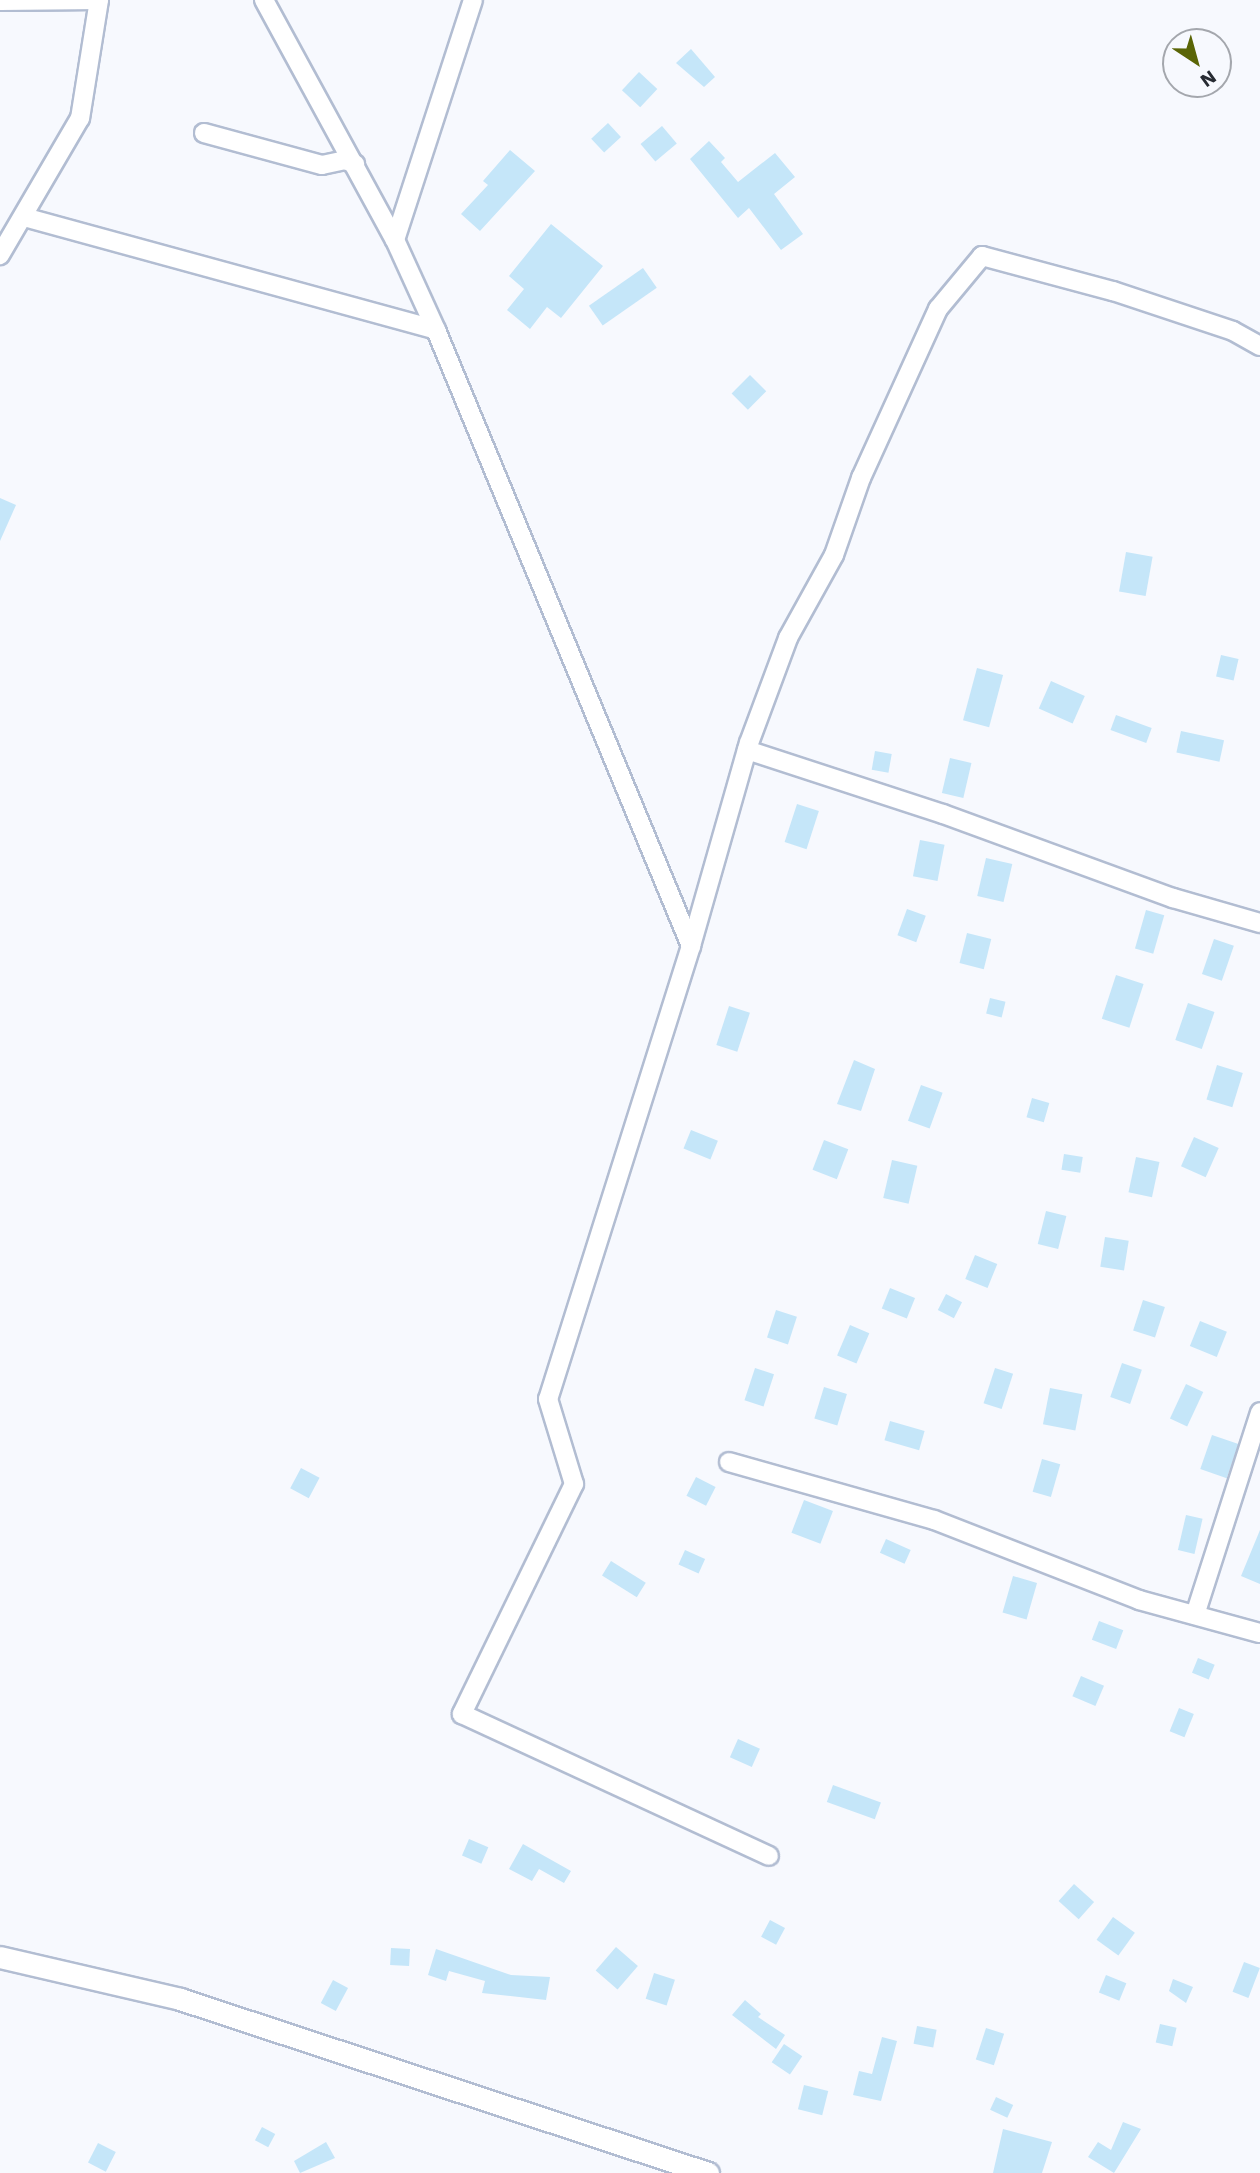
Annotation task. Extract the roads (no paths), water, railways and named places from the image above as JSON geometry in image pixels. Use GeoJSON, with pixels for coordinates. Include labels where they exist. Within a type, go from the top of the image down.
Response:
{"type":"FeatureCollection","features":[{"type":"Feature","properties":{"kind":"street"},"geometry":{"type":"LineString","coordinates":[[0,1],[99,0],[80,118],[0,255]]}},
{"type":"Feature","properties":{"kind":"street"},"geometry":{"type":"LineString","coordinates":[[264,0],[395,240],[436,330],[691,946]]}},
{"type":"Feature","properties":{"kind":"street"},"geometry":{"type":"LineString","coordinates":[[395,240],[474,0]]}},
{"type":"Feature","properties":{"kind":"street"},"geometry":{"type":"LineString","coordinates":[[204,133],[322,165],[345,160],[355,164]]}},
{"type":"Feature","properties":{"kind":"street"},"geometry":{"type":"LineString","coordinates":[[24,217],[436,330]]}},
{"type":"Feature","properties":{"kind":"street"},"geometry":{"type":"LineString","coordinates":[[769,1856],[462,1714],[575,1484],[548,1399],[691,946],[747,750],[788,638],[834,555],[861,478],[939,309],[982,256],[1113,291],[1233,331],[1260,346]]}},
{"type":"Feature","properties":{"kind":"street"},"geometry":{"type":"LineString","coordinates":[[747,750],[943,814],[1173,898],[1260,923]]}},
{"type":"Feature","properties":{"kind":"street"},"geometry":{"type":"LineString","coordinates":[[1195,1615],[1260,1412]]}},
{"type":"Feature","properties":{"kind":"street"},"geometry":{"type":"LineString","coordinates":[[729,1462],[934,1520],[1139,1600],[1260,1633]]}},
{"type":"Feature","properties":{"kind":"street"},"geometry":{"type":"LineString","coordinates":[[0,1957],[180,1999],[708,2173]]}}]}
